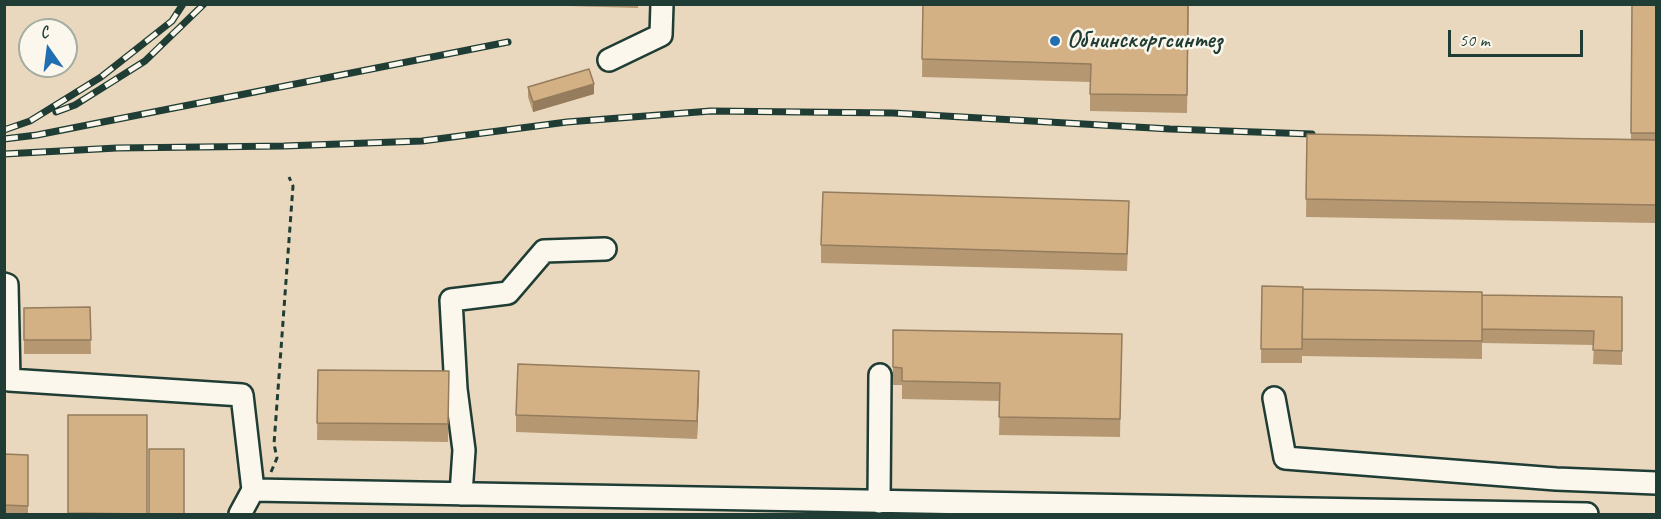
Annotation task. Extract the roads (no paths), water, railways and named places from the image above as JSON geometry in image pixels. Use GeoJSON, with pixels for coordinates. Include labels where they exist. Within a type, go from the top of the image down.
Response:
{"type":"FeatureCollection","features":[{"type":"Feature","properties":{"kind":"lane"},"geometry":{"type":"LineString","coordinates":[[609,60],[662,35],[662,4]]}},
{"type":"Feature","properties":{"kind":"lane"},"geometry":{"type":"LineString","coordinates":[[461,494],[464,450],[456,389],[451,300],[508,293],[544,251],[605,249]]}},
{"type":"Feature","properties":{"kind":"lane"},"geometry":{"type":"LineString","coordinates":[[4,284],[7,285],[7,381],[242,395],[258,490],[240,514]]}},
{"type":"Feature","properties":{"kind":"lane"},"geometry":{"type":"LineString","coordinates":[[879,502],[880,375]]}},
{"type":"Feature","properties":{"kind":"lane"},"geometry":{"type":"LineString","coordinates":[[1274,398],[1285,458],[1556,479],[1656,483]]}},
{"type":"Feature","properties":{"kind":"lane"},"geometry":{"type":"LineString","coordinates":[[258,490],[879,502],[1018,509],[1587,514]]}},
{"type":"Feature","properties":{"kind":"railway"},"geometry":{"type":"LineString","coordinates":[[4,130],[30,121],[101,77],[172,21],[183,4]]}},
{"type":"Feature","properties":{"kind":"railway"},"geometry":{"type":"LineString","coordinates":[[56,112],[75,105],[145,61],[204,4]]}},
{"type":"Feature","properties":{"kind":"railway"},"geometry":{"type":"LineString","coordinates":[[4,139],[37,135],[508,42]]}},
{"type":"Feature","properties":{"kind":"railway"},"geometry":{"type":"LineString","coordinates":[[4,154],[117,148],[284,146],[422,141],[567,122],[711,111],[893,113],[1170,129],[1312,134]]}},
{"type":"Feature","properties":{"kind":"place","name":"Обнинскоргсинтез"},"geometry":{"type":"Point","coordinates":[1055,41]}}]}
